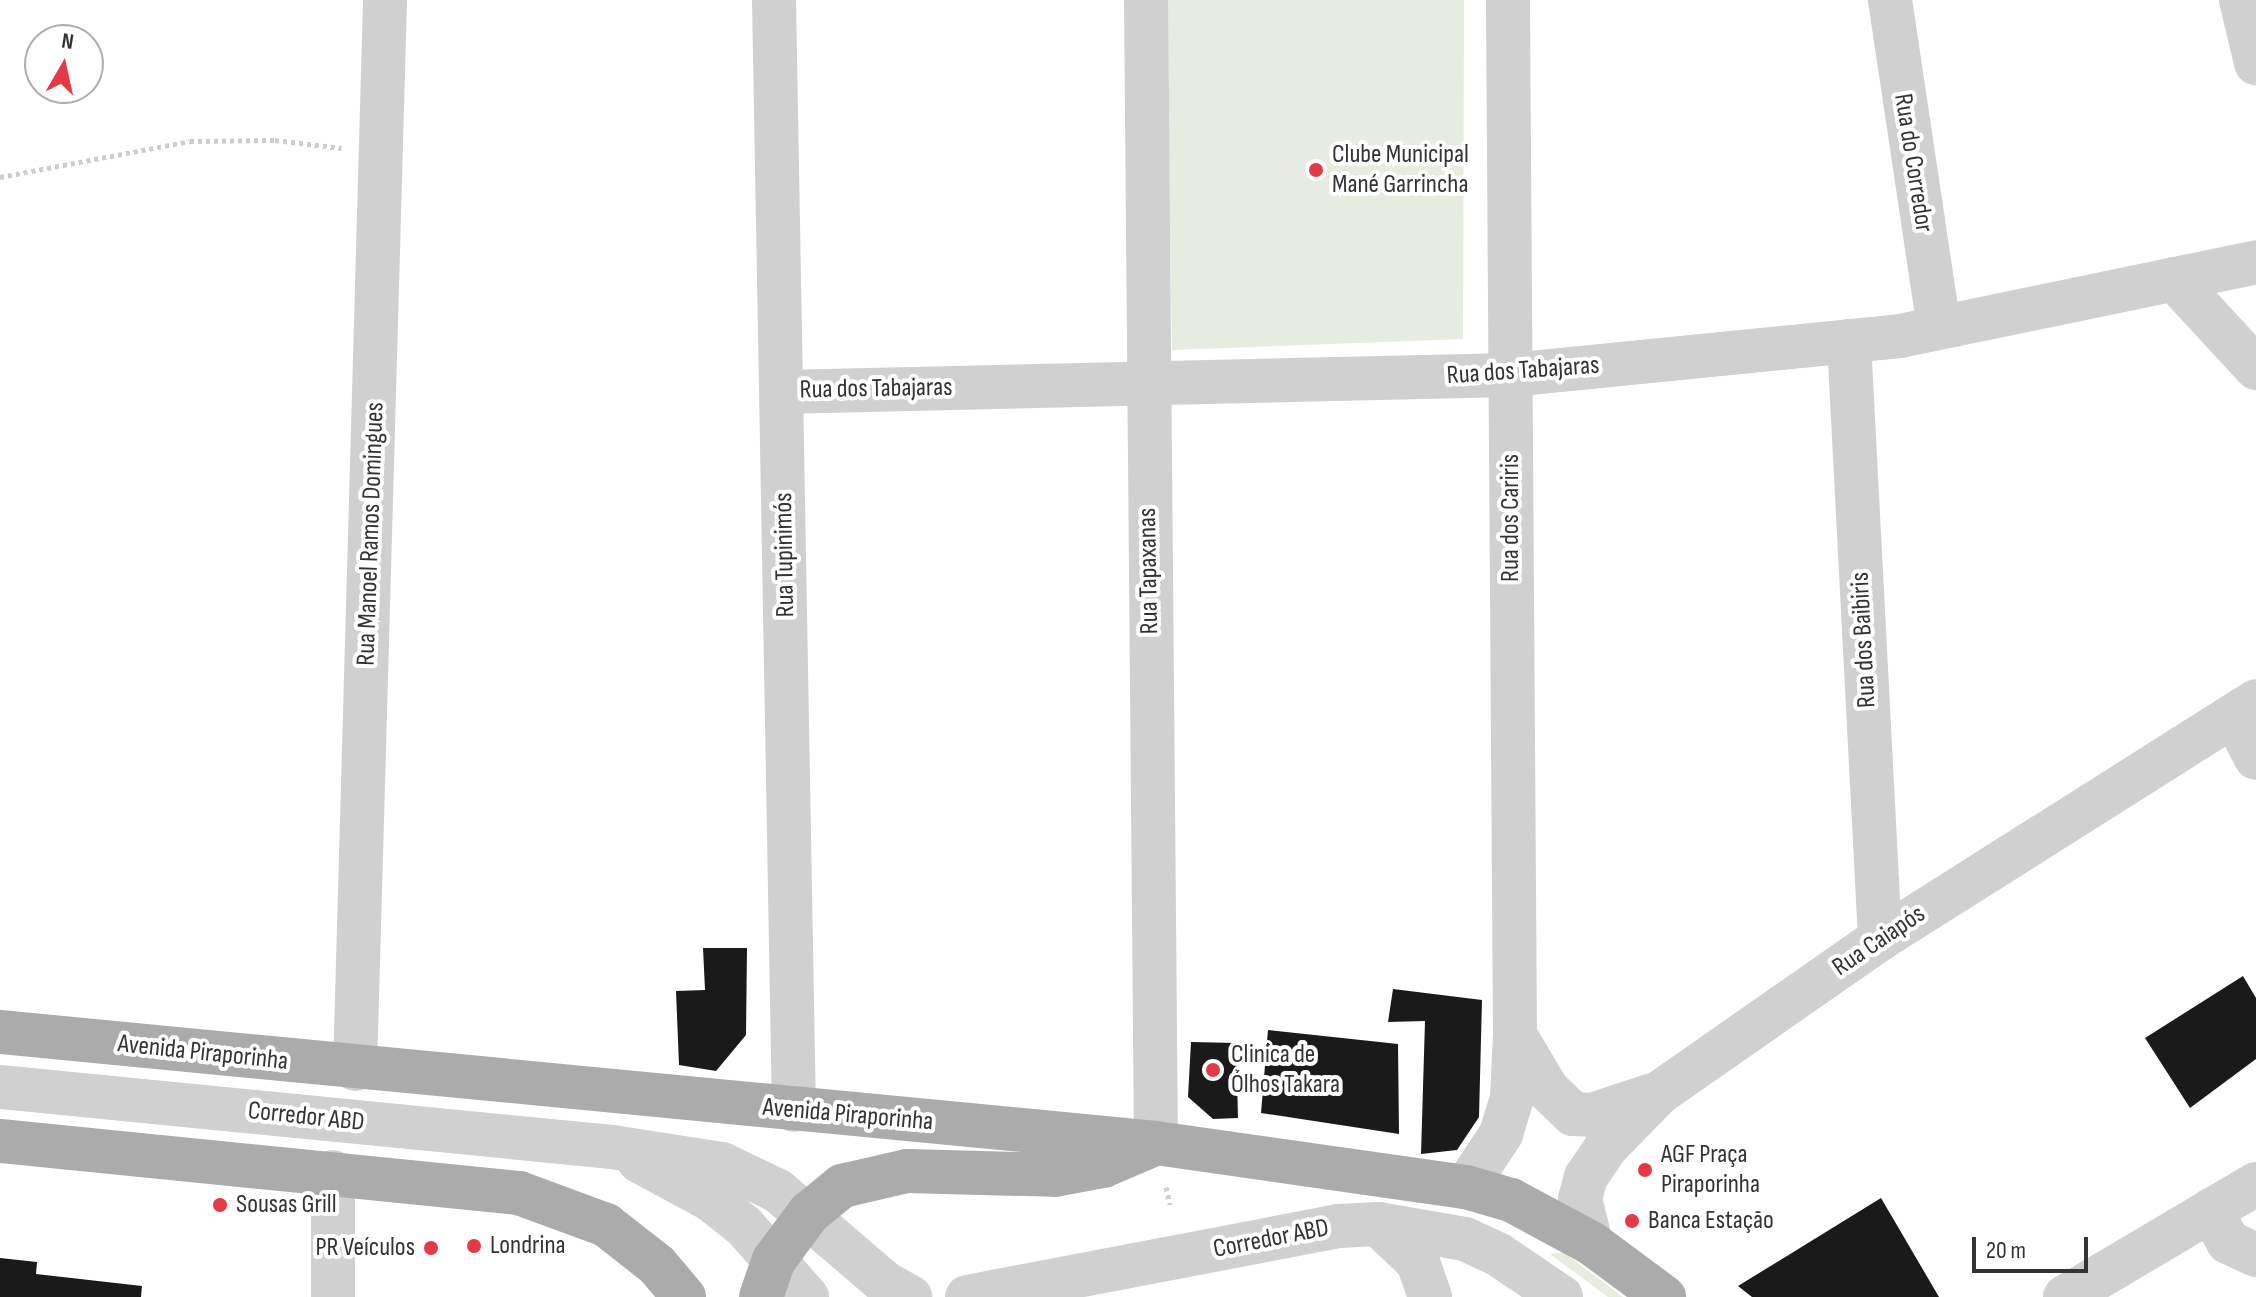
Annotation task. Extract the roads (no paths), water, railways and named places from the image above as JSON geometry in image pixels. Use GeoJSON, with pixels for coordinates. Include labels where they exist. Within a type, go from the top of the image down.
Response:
{"type":"FeatureCollection","features":[{"type":"Feature","properties":{"kind":"main road","name":"Avenida Piraporinha"},"geometry":{"type":"LineString","coordinates":[[0,1032],[355,1069],[1156,1143],[1466,1187],[1511,1200],[1591,1243],[1664,1297]]}},
{"type":"Feature","properties":{"kind":"main road"},"geometry":{"type":"LineString","coordinates":[[0,1141],[478,1185],[552,1201],[631,1242],[684,1297]]}},
{"type":"Feature","properties":{"kind":"main road"},"geometry":{"type":"LineString","coordinates":[[768,1279],[809,1213],[842,1186],[871,1176],[933,1170],[1055,1175],[1103,1166],[1156,1143]]}},
{"type":"Feature","properties":{"kind":"street","name":"Rua Manoel Ramos Domingues"},"geometry":{"type":"LineString","coordinates":[[355,1069],[385,0]]}},
{"type":"Feature","properties":{"kind":"street","name":"Rua Tupinimós"},"geometry":{"type":"LineString","coordinates":[[774,0],[794,1110]]}},
{"type":"Feature","properties":{"kind":"street","name":"Rua Tapaxanas"},"geometry":{"type":"LineString","coordinates":[[1146,0],[1146,383],[1156,1143]]}},
{"type":"Feature","properties":{"kind":"street","name":"Rua dos Cariris"},"geometry":{"type":"LineString","coordinates":[[1466,1187],[1501,1134],[1512,1098],[1515,1035],[1508,0]]}},
{"type":"Feature","properties":{"kind":"street","name":"Rua do Corredor"},"geometry":{"type":"LineString","coordinates":[[1890,0],[1939,326]]}},
{"type":"Feature","properties":{"kind":"street"},"geometry":{"type":"LineString","coordinates":[[2241,0],[2256,63]]}},
{"type":"Feature","properties":{"kind":"street","name":"Rua dos Tabajaras"},"geometry":{"type":"LineString","coordinates":[[782,392],[1511,375],[1849,341],[1939,326],[2256,262]]}},
{"type":"Feature","properties":{"kind":"street"},"geometry":{"type":"LineString","coordinates":[[2174,279],[2256,368]]}},
{"type":"Feature","properties":{"kind":"street","name":"Rua dos Baibiris"},"geometry":{"type":"LineString","coordinates":[[1849,341],[1880,939]]}},
{"type":"Feature","properties":{"kind":"street"},"geometry":{"type":"LineString","coordinates":[[2246,709],[2256,758]]}},
{"type":"Feature","properties":{"kind":"street","name":"Rua Caiapós"},"geometry":{"type":"LineString","coordinates":[[1591,1243],[1580,1199],[1586,1177],[1606,1147],[1659,1093],[1880,939],[2246,709]]}},
{"type":"Feature","properties":{"kind":"street"},"geometry":{"type":"LineString","coordinates":[[1515,1035],[1547,1089],[1573,1114],[1592,1115],[1659,1093]]}},
{"type":"Feature","properties":{"kind":"street","name":"Corredor ABD"},"geometry":{"type":"LineString","coordinates":[[0,1087],[612,1147],[722,1164],[750,1175],[809,1213],[885,1283],[910,1297]]}},
{"type":"Feature","properties":{"kind":"street","name":"Corredor ABD"},"geometry":{"type":"LineString","coordinates":[[612,1147],[711,1200],[744,1226],[768,1279],[807,1297]]}},
{"type":"Feature","properties":{"kind":"street"},"geometry":{"type":"LineString","coordinates":[[333,1172],[333,1297]]}},
{"type":"Feature","properties":{"kind":"street"},"geometry":{"type":"LineString","coordinates":[[2065,1297],[2256,1184]]}},
{"type":"Feature","properties":{"kind":"street"},"geometry":{"type":"LineString","coordinates":[[2211,1210],[2228,1242],[2256,1255]]}},
{"type":"Feature","properties":{"kind":"street"},"geometry":{"type":"LineString","coordinates":[[1378,1224],[1418,1262],[1430,1297]]}},
{"type":"Feature","properties":{"kind":"street","name":"Corredor ABD"},"geometry":{"type":"LineString","coordinates":[[967,1297],[1260,1242],[1378,1224],[1465,1239],[1499,1255],[1561,1297]]}},
{"type":"Feature","properties":{"kind":"place","name":"Clube Municipal Mané Garrincha"},"geometry":{"type":"Point","coordinates":[1316,170]}},
{"type":"Feature","properties":{"kind":"place","name":"Clinica de Ólhos Takara"},"geometry":{"type":"Point","coordinates":[1213,1070]}},
{"type":"Feature","properties":{"kind":"place","name":"AGF Praça Piraporinha"},"geometry":{"type":"Point","coordinates":[1645,1170]}},
{"type":"Feature","properties":{"kind":"place","name":"Sousas Grill"},"geometry":{"type":"Point","coordinates":[220,1205]}},
{"type":"Feature","properties":{"kind":"place","name":"Banca Estação"},"geometry":{"type":"Point","coordinates":[1632,1221]}},
{"type":"Feature","properties":{"kind":"place","name":"Londrina"},"geometry":{"type":"Point","coordinates":[474,1246]}},
{"type":"Feature","properties":{"kind":"place","name":"PR Veículos"},"geometry":{"type":"Point","coordinates":[431,1248]}}]}
